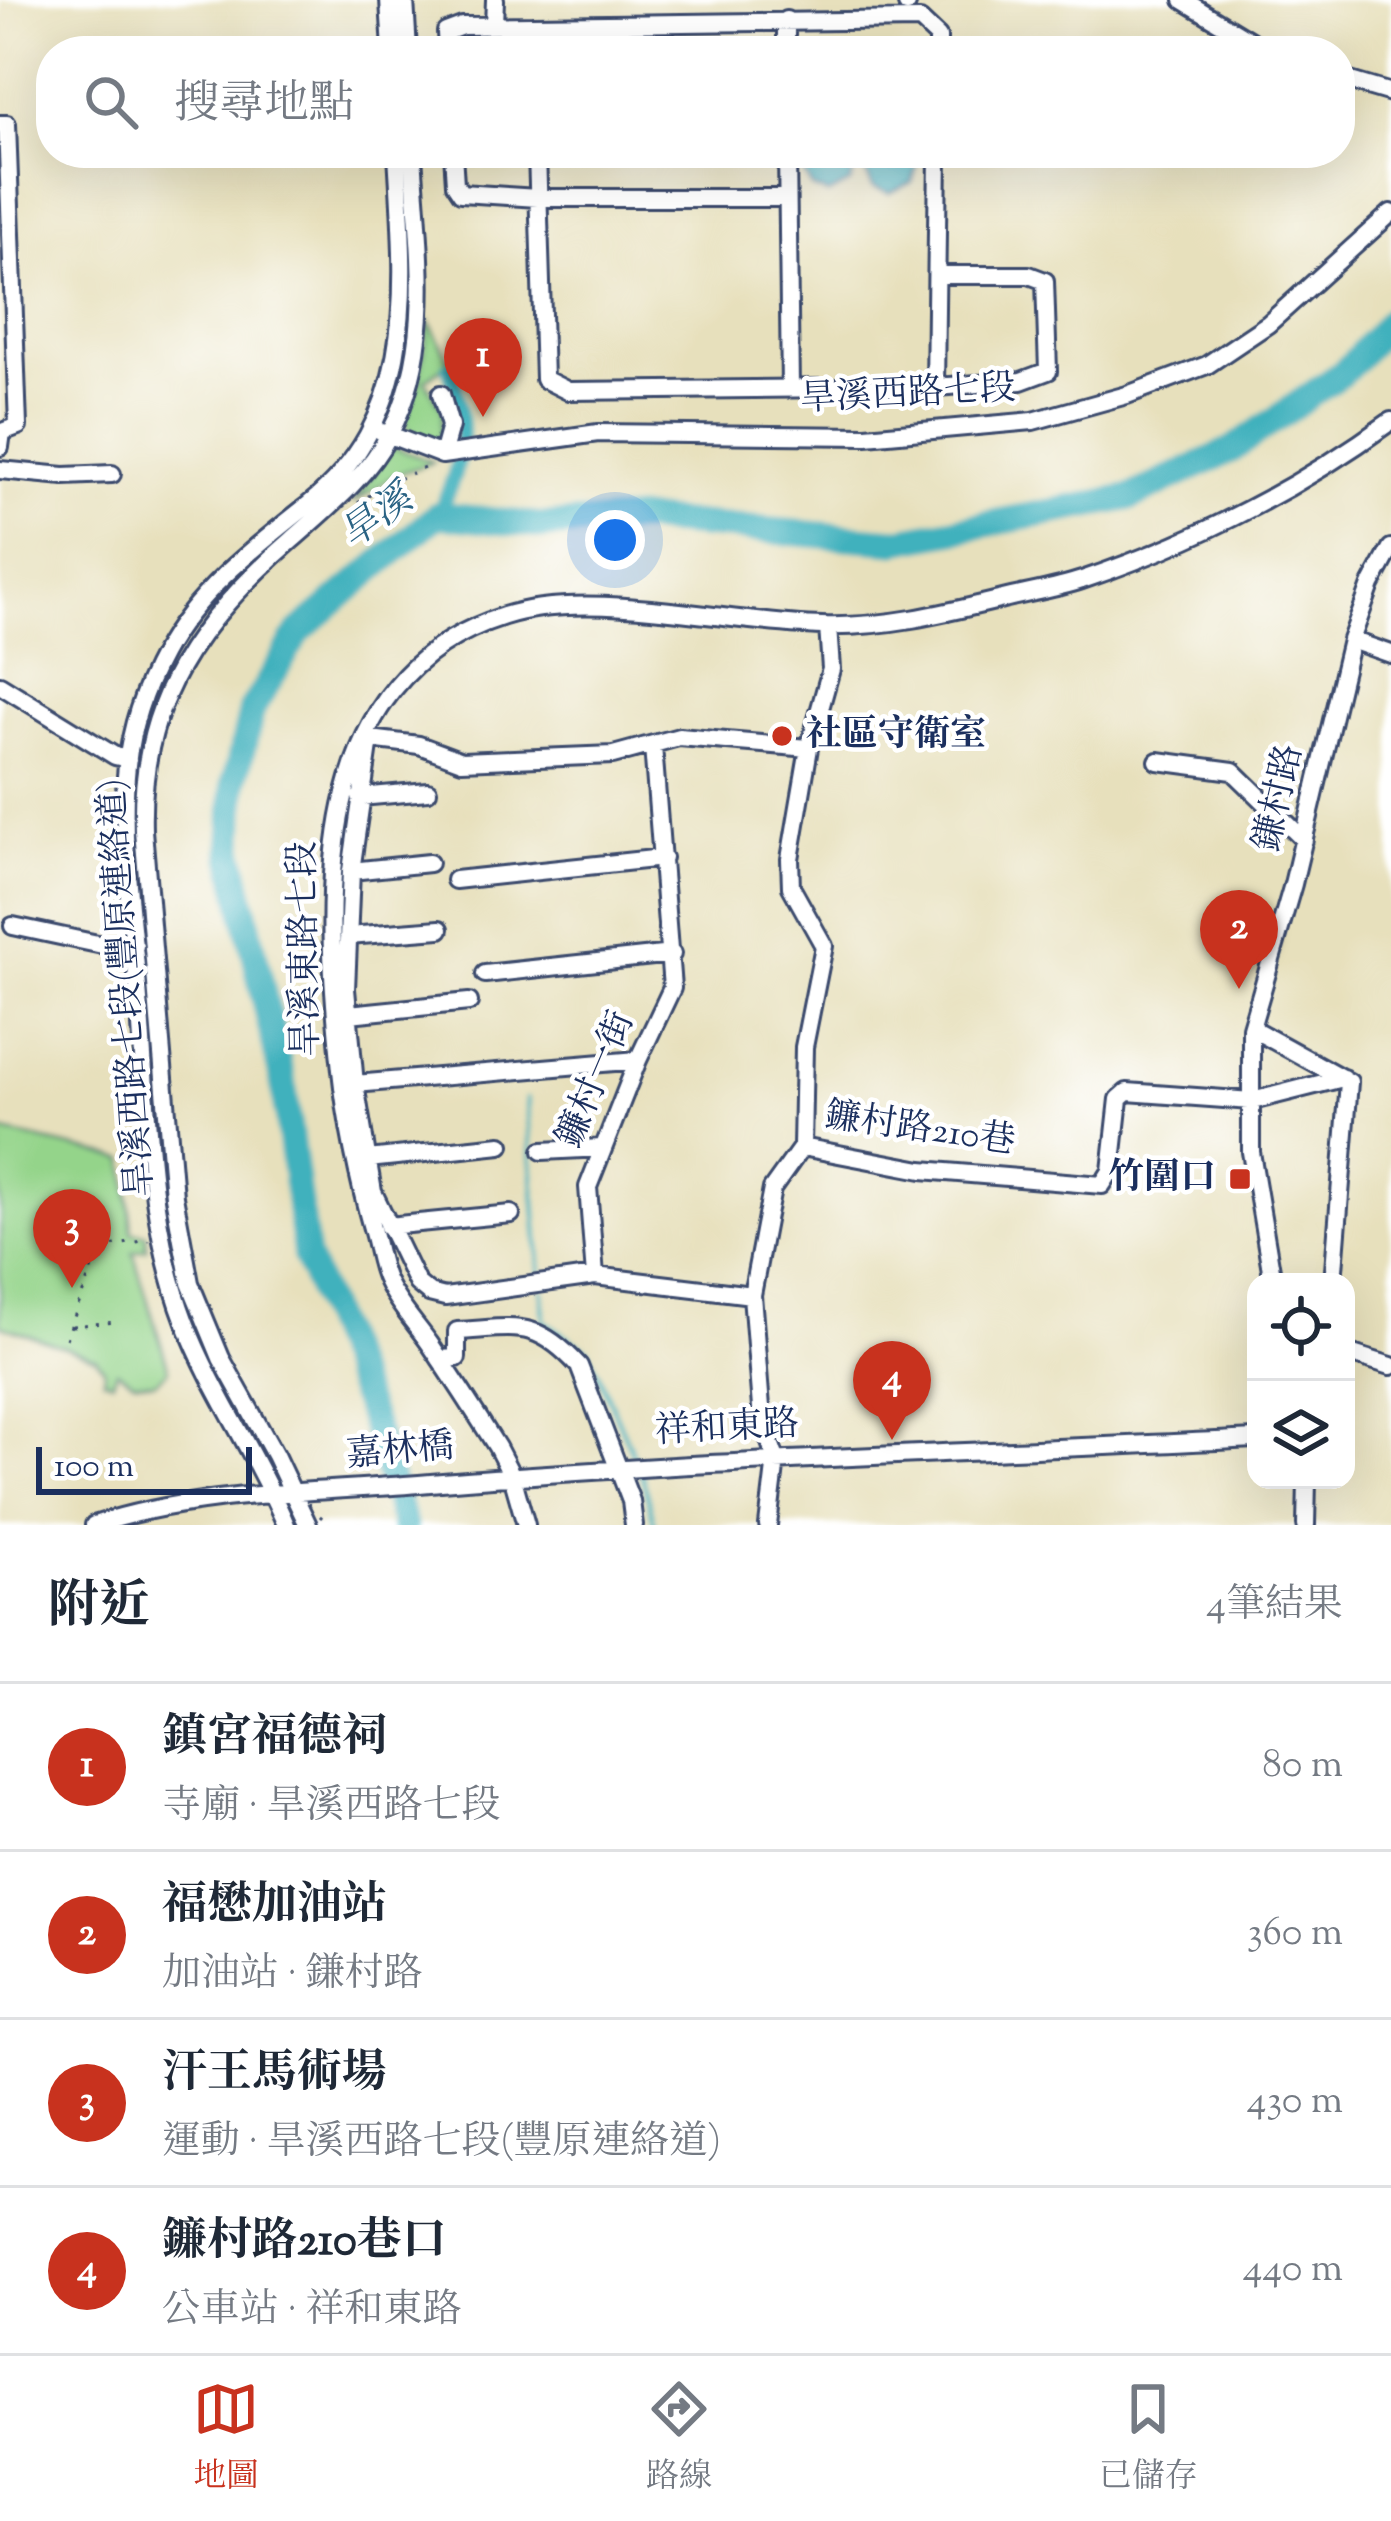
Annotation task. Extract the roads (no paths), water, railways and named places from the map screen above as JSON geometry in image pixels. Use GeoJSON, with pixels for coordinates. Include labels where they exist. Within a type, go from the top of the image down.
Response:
{"type":"FeatureCollection","features":[{"type":"Feature","properties":{"kind":"street"},"geometry":{"type":"LineString","coordinates":[[389,0],[391,36]]}},
{"type":"Feature","properties":{"kind":"street"},"geometry":{"type":"LineString","coordinates":[[405,0],[407,36]]}},
{"type":"Feature","properties":{"kind":"street"},"geometry":{"type":"LineString","coordinates":[[494,24],[495,0]]}},
{"type":"Feature","properties":{"kind":"street"},"geometry":{"type":"LineString","coordinates":[[1183,0],[1242,36]]}},
{"type":"Feature","properties":{"kind":"street"},"geometry":{"type":"LineString","coordinates":[[446,36],[463,26],[494,24],[786,20],[920,20],[932,28],[934,36]]}},
{"type":"Feature","properties":{"kind":"street"},"geometry":{"type":"LineString","coordinates":[[786,20],[786,36]]}},
{"type":"Feature","properties":{"kind":"street"},"geometry":{"type":"LineString","coordinates":[[533,25],[533,36]]}},
{"type":"Feature","properties":{"kind":"street"},"geometry":{"type":"LineString","coordinates":[[1355,82],[1391,93]]}},
{"type":"Feature","properties":{"kind":"street"},"geometry":{"type":"LineString","coordinates":[[0,124],[7,124],[18,426],[2,432],[0,447]]}},
{"type":"Feature","properties":{"kind":"street"},"geometry":{"type":"LineString","coordinates":[[380,432],[401,324],[397,168]]}},
{"type":"Feature","properties":{"kind":"street"},"geometry":{"type":"LineString","coordinates":[[380,432],[408,392],[419,342],[413,168]]}},
{"type":"Feature","properties":{"kind":"street"},"geometry":{"type":"LineString","coordinates":[[453,168],[454,184],[461,193],[538,199],[787,198]]}},
{"type":"Feature","properties":{"kind":"street"},"geometry":{"type":"LineString","coordinates":[[537,168],[544,379],[568,391],[935,387],[1021,381],[1048,370],[1045,281],[1029,275],[939,275]]}},
{"type":"Feature","properties":{"kind":"street"},"geometry":{"type":"LineString","coordinates":[[787,168],[790,388]]}},
{"type":"Feature","properties":{"kind":"street"},"geometry":{"type":"LineString","coordinates":[[935,387],[938,168]]}},
{"type":"Feature","properties":{"kind":"street","name":"旱溪西路七段"},"geometry":{"type":"LineString","coordinates":[[380,432],[454,453],[598,433],[866,436],[1033,421],[1127,395],[1207,365],[1268,324],[1391,214]]}},
{"type":"Feature","properties":{"kind":"street"},"geometry":{"type":"LineString","coordinates":[[441,394],[454,453]]}},
{"type":"Feature","properties":{"kind":"street","name":"旱溪東路七段"},"geometry":{"type":"LineString","coordinates":[[526,1525],[512,1476],[386,1281],[344,1101],[336,1022],[333,867],[339,810],[367,729],[393,690],[427,657],[467,629],[526,609],[594,606],[828,626],[923,619],[1080,581],[1235,517],[1311,476],[1391,421]]}},
{"type":"Feature","properties":{"kind":"street","name":"旱溪西路七段(豐原連絡道)"},"geometry":{"type":"LineString","coordinates":[[286,1525],[198,1353],[166,1261],[154,1173],[124,809],[128,759],[151,677],[191,610],[380,432]]}},
{"type":"Feature","properties":{"kind":"street","name":"旱溪西路七段(豐原連絡道)"},"geometry":{"type":"LineString","coordinates":[[308,1525],[206,1326],[181,1243],[143,830],[144,781],[161,702],[195,640],[265,564],[352,485],[380,432]]}},
{"type":"Feature","properties":{"kind":"street"},"geometry":{"type":"LineString","coordinates":[[0,470],[64,476],[112,474]]}},
{"type":"Feature","properties":{"kind":"street","name":"鎌村路"},"geometry":{"type":"LineString","coordinates":[[1271,1273],[1251,1152],[1251,1028],[1304,840],[1351,640],[1391,548]]}},
{"type":"Feature","properties":{"kind":"street"},"geometry":{"type":"LineString","coordinates":[[802,1147],[804,1047],[824,946],[791,887],[790,859],[809,748],[831,669],[828,626]]}},
{"type":"Feature","properties":{"kind":"street"},"geometry":{"type":"LineString","coordinates":[[1351,640],[1391,654]]}},
{"type":"Feature","properties":{"kind":"street"},"geometry":{"type":"LineString","coordinates":[[0,685],[116,757],[128,759]]}},
{"type":"Feature","properties":{"kind":"street"},"geometry":{"type":"LineString","coordinates":[[752,1295],[595,1276],[445,1297],[417,1283],[373,1192],[355,1084],[349,1014],[351,871],[370,739],[419,745],[462,761],[613,755],[679,737],[809,748]]}},
{"type":"Feature","properties":{"kind":"street","name":"鐮村一街"},"geometry":{"type":"LineString","coordinates":[[595,1276],[588,1187],[672,988],[653,746]]}},
{"type":"Feature","properties":{"kind":"street"},"geometry":{"type":"LineString","coordinates":[[1158,761],[1233,771],[1304,840]]}},
{"type":"Feature","properties":{"kind":"street"},"geometry":{"type":"LineString","coordinates":[[360,797],[428,791]]}},
{"type":"Feature","properties":{"kind":"street"},"geometry":{"type":"LineString","coordinates":[[455,880],[663,858]]}},
{"type":"Feature","properties":{"kind":"street"},"geometry":{"type":"LineString","coordinates":[[351,871],[429,863]]}},
{"type":"Feature","properties":{"kind":"street"},"geometry":{"type":"LineString","coordinates":[[13,926],[112,947],[135,946]]}},
{"type":"Feature","properties":{"kind":"street"},"geometry":{"type":"LineString","coordinates":[[348,936],[440,929]]}},
{"type":"Feature","properties":{"kind":"street"},"geometry":{"type":"LineString","coordinates":[[485,974],[672,954]]}},
{"type":"Feature","properties":{"kind":"street"},"geometry":{"type":"LineString","coordinates":[[349,1014],[469,1002]]}},
{"type":"Feature","properties":{"kind":"street"},"geometry":{"type":"LineString","coordinates":[[1251,1028],[1349,1082],[1334,1273]]}},
{"type":"Feature","properties":{"kind":"street"},"geometry":{"type":"LineString","coordinates":[[355,1084],[638,1060]]}},
{"type":"Feature","properties":{"kind":"street","name":"鐮村路210巷"},"geometry":{"type":"LineString","coordinates":[[768,1525],[776,1459],[762,1420],[752,1295],[772,1189],[802,1147],[922,1170],[1102,1185],[1111,1171],[1119,1099],[1127,1093],[1252,1101],[1343,1078]]}},
{"type":"Feature","properties":{"kind":"street"},"geometry":{"type":"LineString","coordinates":[[368,1160],[501,1145]]}},
{"type":"Feature","properties":{"kind":"street"},"geometry":{"type":"LineString","coordinates":[[542,1151],[604,1148]]}},
{"type":"Feature","properties":{"kind":"street"},"geometry":{"type":"LineString","coordinates":[[388,1226],[512,1214]]}},
{"type":"Feature","properties":{"kind":"street"},"geometry":{"type":"LineString","coordinates":[[440,1359],[457,1358],[457,1331],[532,1327],[579,1366],[631,1501],[634,1525]]}},
{"type":"Feature","properties":{"kind":"street"},"geometry":{"type":"LineString","coordinates":[[1355,1355],[1391,1366]]}},
{"type":"Feature","properties":{"kind":"street","name":"祥和東路"},"geometry":{"type":"LineString","coordinates":[[490,1478],[616,1467],[1247,1439]]}},
{"type":"Feature","properties":{"kind":"street","name":"嘉林橋"},"geometry":{"type":"LineString","coordinates":[[294,1493],[490,1478]]}},
{"type":"Feature","properties":{"kind":"street"},"geometry":{"type":"LineString","coordinates":[[1306,1489],[1306,1525]]}},
{"type":"Feature","properties":{"kind":"street"},"geometry":{"type":"LineString","coordinates":[[94,1525],[162,1508],[294,1493]]}},
{"type":"Feature","properties":{"kind":"water"},"geometry":{"type":"Polygon","coordinates":[[[804,168],[855,168],[850,183],[828,194],[812,188],[804,168]]]}},
{"type":"Feature","properties":{"kind":"water"},"geometry":{"type":"Polygon","coordinates":[[[916,168],[912,182],[889,193],[873,187],[865,171],[916,168]]]}},
{"type":"Feature","properties":{"kind":"waterway","name":"旱溪"},"geometry":{"type":"LineString","coordinates":[[404,1525],[371,1418],[306,1257],[283,1082],[232,853],[234,784],[252,709],[299,632],[437,515],[544,526],[639,520],[896,541],[1132,497],[1233,449],[1345,371],[1391,320]]}},
{"type":"Feature","properties":{"kind":"waterway"},"geometry":{"type":"LineString","coordinates":[[437,515],[454,477],[461,443],[460,407],[449,368]]}},
{"type":"Feature","properties":{"kind":"waterway"},"geometry":{"type":"LineString","coordinates":[[527,1099],[541,1279]]}},
{"type":"Feature","properties":{"kind":"waterway"},"geometry":{"type":"LineString","coordinates":[[542,1290],[544,1321],[588,1350],[636,1461]]}},
{"type":"Feature","properties":{"kind":"waterway"},"geometry":{"type":"LineString","coordinates":[[641,1472],[655,1525]]}},
{"type":"Feature","properties":{"kind":"place","name":"鎮宮福德祠"},"geometry":{"type":"Point","coordinates":[483,417]}},
{"type":"Feature","properties":{"kind":"place","name":"社區守衛室"},"geometry":{"type":"Point","coordinates":[782,736]}},
{"type":"Feature","properties":{"kind":"place","name":"福懋加油站"},"geometry":{"type":"Point","coordinates":[1239,989]}},
{"type":"Feature","properties":{"kind":"place","name":"竹圍口"},"geometry":{"type":"Point","coordinates":[1240,1179]}},
{"type":"Feature","properties":{"kind":"place","name":"汗王馬術場"},"geometry":{"type":"Point","coordinates":[72,1288]}},
{"type":"Feature","properties":{"kind":"place","name":"鐮村路210巷口"},"geometry":{"type":"Point","coordinates":[892,1440]}}]}
